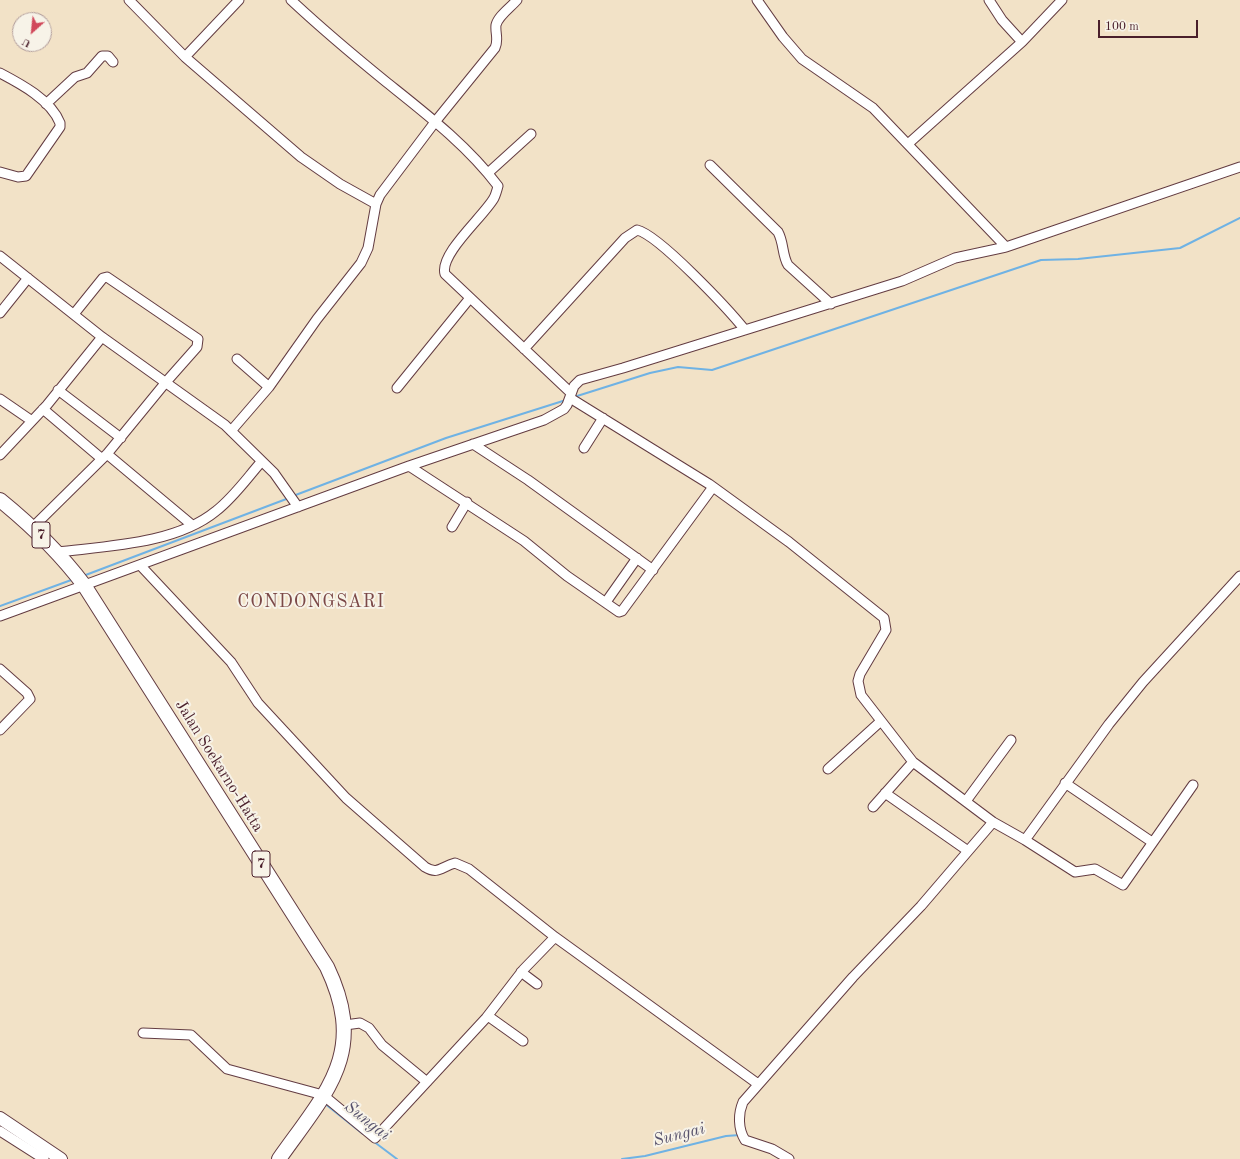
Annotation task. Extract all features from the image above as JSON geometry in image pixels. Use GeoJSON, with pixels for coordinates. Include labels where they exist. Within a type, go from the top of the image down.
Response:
{"type":"FeatureCollection","features":[{"type":"Feature","properties":{"kind":"highway","name":"Jalan Soekarno-Hatta"},"geometry":{"type":"LineString","coordinates":[[0,500],[33,527],[58,552],[80,580],[327,967],[337,988],[345,1025],[340,1061],[323,1095],[279,1159]]}},
{"type":"Feature","properties":{"kind":"main road"},"geometry":{"type":"LineString","coordinates":[[0,1118],[61,1159]]}},
{"type":"Feature","properties":{"kind":"street"},"geometry":{"type":"LineString","coordinates":[[129,0],[185,57],[301,157],[340,184],[376,204]]}},
{"type":"Feature","properties":{"kind":"street"},"geometry":{"type":"LineString","coordinates":[[185,57],[239,0]]}},
{"type":"Feature","properties":{"kind":"street"},"geometry":{"type":"LineString","coordinates":[[291,0],[356,58],[436,122],[488,173],[498,186],[494,197],[457,244],[444,269],[445,274],[571,396],[603,418],[713,487],[790,542],[884,618],[886,630],[860,674],[858,681],[861,696],[913,762],[993,822],[1025,840],[1075,872],[1095,869],[1123,885],[1193,786]]}},
{"type":"Feature","properties":{"kind":"street"},"geometry":{"type":"LineString","coordinates":[[231,431],[269,388],[312,325],[361,263],[368,248],[376,204],[380,195],[495,48],[497,41],[496,28],[498,21],[517,0]]}},
{"type":"Feature","properties":{"kind":"street"},"geometry":{"type":"LineString","coordinates":[[757,0],[783,37],[802,59],[873,108],[1006,247]]}},
{"type":"Feature","properties":{"kind":"street"},"geometry":{"type":"LineString","coordinates":[[990,0],[1002,20],[1022,42]]}},
{"type":"Feature","properties":{"kind":"street"},"geometry":{"type":"LineString","coordinates":[[908,143],[1022,42],[1062,0]]}},
{"type":"Feature","properties":{"kind":"street"},"geometry":{"type":"LineString","coordinates":[[46,104],[75,77],[87,73],[102,56],[108,56],[113,62]]}},
{"type":"Feature","properties":{"kind":"street"},"geometry":{"type":"LineString","coordinates":[[0,73],[22,86],[46,104],[58,118],[60,127],[28,174],[24,177],[18,177],[0,172]]}},
{"type":"Feature","properties":{"kind":"street"},"geometry":{"type":"LineString","coordinates":[[488,173],[531,134]]}},
{"type":"Feature","properties":{"kind":"street"},"geometry":{"type":"LineString","coordinates":[[710,165],[778,232],[782,239],[785,260],[788,265],[831,304]]}},
{"type":"Feature","properties":{"kind":"street"},"geometry":{"type":"LineString","coordinates":[[0,616],[80,580],[140,565],[409,466],[544,420],[564,409],[576,383],[580,380],[831,304],[902,281],[955,258],[1006,247],[1240,167]]}},
{"type":"Feature","properties":{"kind":"street"},"geometry":{"type":"LineString","coordinates":[[524,349],[625,238],[637,230],[646,233],[664,248],[719,300],[745,330]]}},
{"type":"Feature","properties":{"kind":"street"},"geometry":{"type":"LineString","coordinates":[[0,256],[102,337],[166,382],[231,431],[274,473],[298,507]]}},
{"type":"Feature","properties":{"kind":"street"},"geometry":{"type":"LineString","coordinates":[[33,527],[104,457],[197,347],[198,339],[107,277],[103,278],[74,314]]}},
{"type":"Feature","properties":{"kind":"street"},"geometry":{"type":"LineString","coordinates":[[0,313],[28,278]]}},
{"type":"Feature","properties":{"kind":"street"},"geometry":{"type":"LineString","coordinates":[[397,388],[470,298]]}},
{"type":"Feature","properties":{"kind":"street"},"geometry":{"type":"LineString","coordinates":[[0,455],[32,422],[102,337]]}},
{"type":"Feature","properties":{"kind":"street"},"geometry":{"type":"LineString","coordinates":[[237,359],[269,388]]}},
{"type":"Feature","properties":{"kind":"street"},"geometry":{"type":"LineString","coordinates":[[58,390],[121,438]]}},
{"type":"Feature","properties":{"kind":"street"},"geometry":{"type":"LineString","coordinates":[[0,399],[32,422]]}},
{"type":"Feature","properties":{"kind":"street"},"geometry":{"type":"LineString","coordinates":[[43,409],[192,525]]}},
{"type":"Feature","properties":{"kind":"street"},"geometry":{"type":"LineString","coordinates":[[584,448],[603,418]]}},
{"type":"Feature","properties":{"kind":"street"},"geometry":{"type":"LineString","coordinates":[[473,444],[528,480],[654,570]]}},
{"type":"Feature","properties":{"kind":"street"},"geometry":{"type":"LineString","coordinates":[[58,552],[96,549],[141,542],[192,525],[216,511],[262,461]]}},
{"type":"Feature","properties":{"kind":"street"},"geometry":{"type":"LineString","coordinates":[[409,466],[467,502],[524,541],[567,576],[606,602],[616,611],[621,612],[654,570],[713,487]]}},
{"type":"Feature","properties":{"kind":"street"},"geometry":{"type":"LineString","coordinates":[[452,527],[467,502]]}},
{"type":"Feature","properties":{"kind":"street"},"geometry":{"type":"LineString","coordinates":[[606,602],[637,558]]}},
{"type":"Feature","properties":{"kind":"street"},"geometry":{"type":"LineString","coordinates":[[140,565],[231,662],[258,703],[346,798],[424,867],[432,872],[436,872],[449,865],[460,864],[469,869],[555,937],[758,1084]]}},
{"type":"Feature","properties":{"kind":"street"},"geometry":{"type":"LineString","coordinates":[[1025,840],[1065,783],[1143,682],[1240,576]]}},
{"type":"Feature","properties":{"kind":"street"},"geometry":{"type":"LineString","coordinates":[[0,669],[30,697],[28,702],[0,730]]}},
{"type":"Feature","properties":{"kind":"street"},"geometry":{"type":"LineString","coordinates":[[828,769],[881,721]]}},
{"type":"Feature","properties":{"kind":"street"},"geometry":{"type":"LineString","coordinates":[[966,801],[1010,740]]}},
{"type":"Feature","properties":{"kind":"street"},"geometry":{"type":"LineString","coordinates":[[873,806],[913,762]]}},
{"type":"Feature","properties":{"kind":"street"},"geometry":{"type":"LineString","coordinates":[[1065,783],[1152,842]]}},
{"type":"Feature","properties":{"kind":"street"},"geometry":{"type":"LineString","coordinates":[[885,793],[968,851]]}},
{"type":"Feature","properties":{"kind":"street"},"geometry":{"type":"LineString","coordinates":[[789,1159],[772,1149],[751,1144],[745,1140],[742,1135],[740,1110],[758,1084],[853,977],[921,906],[993,822]]}},
{"type":"Feature","properties":{"kind":"street"},"geometry":{"type":"LineString","coordinates":[[143,1033],[191,1036],[226,1070],[323,1095],[375,1138],[488,1016],[521,972],[555,937]]}},
{"type":"Feature","properties":{"kind":"street"},"geometry":{"type":"LineString","coordinates":[[521,972],[537,984]]}},
{"type":"Feature","properties":{"kind":"street"},"geometry":{"type":"LineString","coordinates":[[488,1016],[523,1041]]}},
{"type":"Feature","properties":{"kind":"street"},"geometry":{"type":"LineString","coordinates":[[345,1025],[360,1023],[369,1028],[382,1045],[427,1082]]}},
{"type":"Feature","properties":{"kind":"street"},"geometry":{"type":"LineString","coordinates":[[0,1131],[44,1159]]}},
{"type":"Feature","properties":{"kind":"waterway"},"geometry":{"type":"LineString","coordinates":[[574,397],[650,373],[678,367],[712,370],[1041,260],[1078,259],[1180,248],[1240,218]]}},
{"type":"Feature","properties":{"kind":"waterway"},"geometry":{"type":"LineString","coordinates":[[293,496],[446,438],[566,400]]}},
{"type":"Feature","properties":{"kind":"waterway"},"geometry":{"type":"LineString","coordinates":[[83,576],[289,498]]}},
{"type":"Feature","properties":{"kind":"waterway"},"geometry":{"type":"LineString","coordinates":[[0,606],[74,579]]}},
{"type":"Feature","properties":{"kind":"waterway","name":"Sungai"},"geometry":{"type":"LineString","coordinates":[[324,1103],[363,1134]]}},
{"type":"Feature","properties":{"kind":"waterway","name":"Sungai"},"geometry":{"type":"LineString","coordinates":[[622,1159],[645,1156],[726,1136],[740,1135]]}},
{"type":"Feature","properties":{"kind":"waterway","name":"Sungai"},"geometry":{"type":"LineString","coordinates":[[373,1141],[397,1159]]}},
{"type":"Feature","properties":{"kind":"district","name":"CONDONGSARI"},"geometry":{"type":"Point","coordinates":[311,602]}}]}
